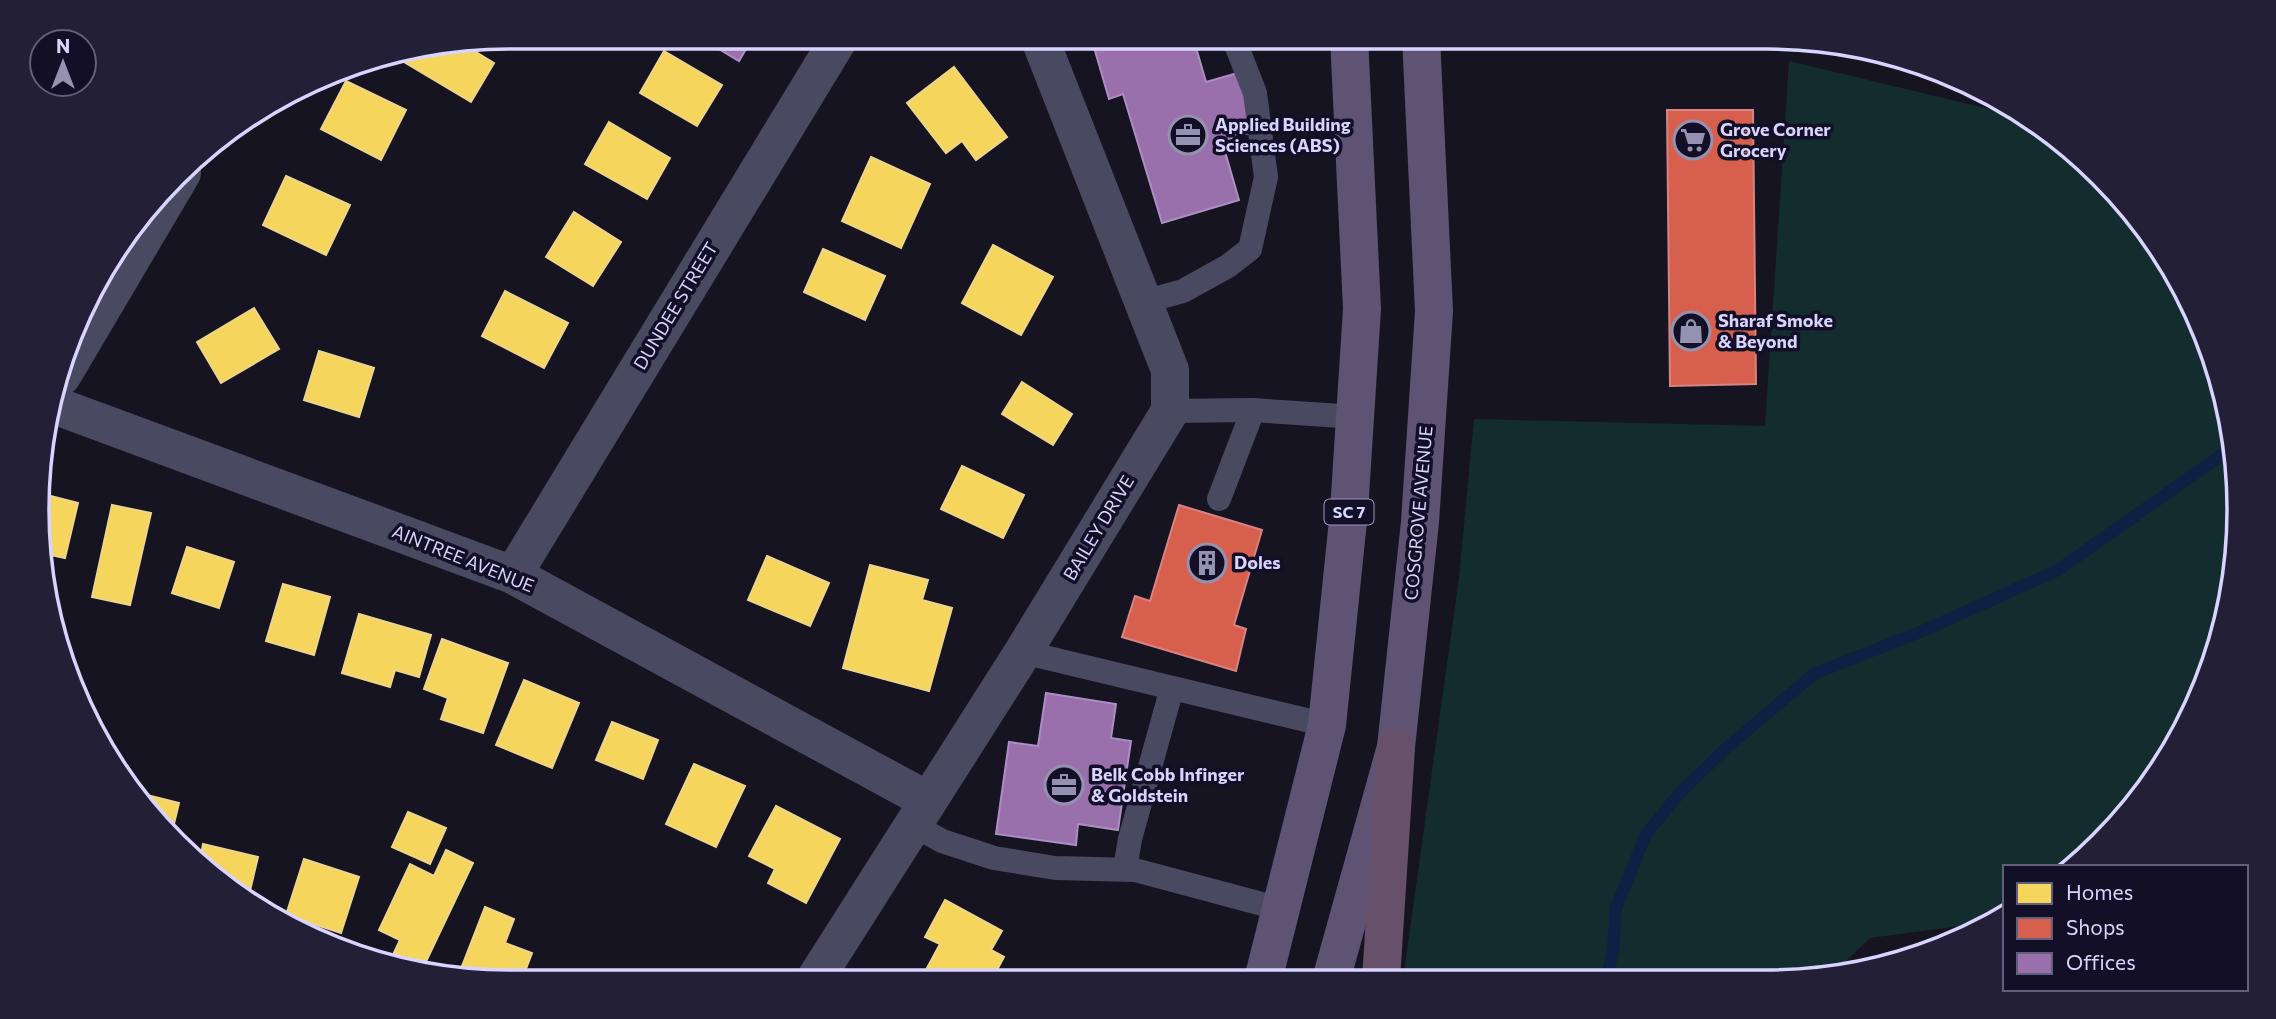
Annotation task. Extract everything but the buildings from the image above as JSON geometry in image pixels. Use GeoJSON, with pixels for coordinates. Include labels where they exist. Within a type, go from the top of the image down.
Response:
{"type":"FeatureCollection","features":[{"type":"Feature","properties":{"kind":"highway"},"geometry":{"type":"LineString","coordinates":[[1382,970],[1396,747]]}},
{"type":"Feature","properties":{"kind":"main road","name":"SC 7"},"geometry":{"type":"LineString","coordinates":[[1266,970],[1327,725],[1349,511],[1362,309],[1350,49]]}},
{"type":"Feature","properties":{"kind":"main road","name":"COSGROVE AVENUE"},"geometry":{"type":"LineString","coordinates":[[1334,970],[1396,747],[1420,522],[1434,311],[1422,49]]}},
{"type":"Feature","properties":{"kind":"street","name":"DUNDEE STREET"},"geometry":{"type":"LineString","coordinates":[[513,575],[832,49]]}},
{"type":"Feature","properties":{"kind":"street"},"geometry":{"type":"LineString","coordinates":[[1044,49],[1170,370],[1170,411]]}},
{"type":"Feature","properties":{"kind":"street"},"geometry":{"type":"LineString","coordinates":[[77,350],[161,208]]}},
{"type":"Feature","properties":{"kind":"street","name":"AINTREE AVENUE"},"geometry":{"type":"LineString","coordinates":[[61,408],[513,575],[919,812]]}},
{"type":"Feature","properties":{"kind":"street","name":"BAILEY DRIVE"},"geometry":{"type":"LineString","coordinates":[[821,970],[1023,652],[1170,411]]}},
{"type":"Feature","properties":{"kind":"lane"},"geometry":{"type":"LineString","coordinates":[[1143,302],[1183,290],[1228,266],[1250,249],[1266,177],[1255,93],[1238,49]]}},
{"type":"Feature","properties":{"kind":"lane"},"geometry":{"type":"LineString","coordinates":[[1170,411],[1254,410],[1356,417]]}},
{"type":"Feature","properties":{"kind":"lane"},"geometry":{"type":"LineString","coordinates":[[1219,499],[1254,410]]}},
{"type":"Feature","properties":{"kind":"lane"},"geometry":{"type":"LineString","coordinates":[[1023,652],[1327,725]]}},
{"type":"Feature","properties":{"kind":"lane"},"geometry":{"type":"LineString","coordinates":[[1125,869],[1129,839],[1172,688]]}},
{"type":"Feature","properties":{"kind":"lane"},"geometry":{"type":"LineString","coordinates":[[919,812],[942,841],[994,858],[1055,868],[1125,869],[1281,909]]}},
{"type":"Feature","properties":{"kind":"green space"},"geometry":{"type":"Polygon","coordinates":[[[1789,61],[1985,108],[2022,127],[2070,163],[2132,229],[2180,306],[2203,361],[2223,449],[2226,540],[2211,629],[2203,658],[2180,713],[2149,765],[2113,813],[2059,865],[2003,865],[2003,904],[1965,925],[1870,938],[1844,963],[1767,970],[1404,970],[1459,578],[1474,419],[1765,426],[1789,61]]]}},
{"type":"Feature","properties":{"kind":"waterway"},"geometry":{"type":"LineString","coordinates":[[1608,970],[1613,952],[1616,908],[1646,834],[1679,794],[1724,750],[1814,674],[1925,630],[2058,570],[2223,454]]}},
{"type":"Feature","properties":{"kind":"place","name":"Applied Building Sciences (ABS)"},"geometry":{"type":"Point","coordinates":[1188,135]}},
{"type":"Feature","properties":{"kind":"place","name":"Grove Corner Grocery"},"geometry":{"type":"Point","coordinates":[1693,140]}},
{"type":"Feature","properties":{"kind":"place","name":"Sharaf Smoke & Beyond"},"geometry":{"type":"Point","coordinates":[1691,331]}},
{"type":"Feature","properties":{"kind":"place","name":"Doles"},"geometry":{"type":"Point","coordinates":[1207,563]}},
{"type":"Feature","properties":{"kind":"place","name":"Belk Cobb Infinger & Goldstein"},"geometry":{"type":"Point","coordinates":[1064,785]}}]}
